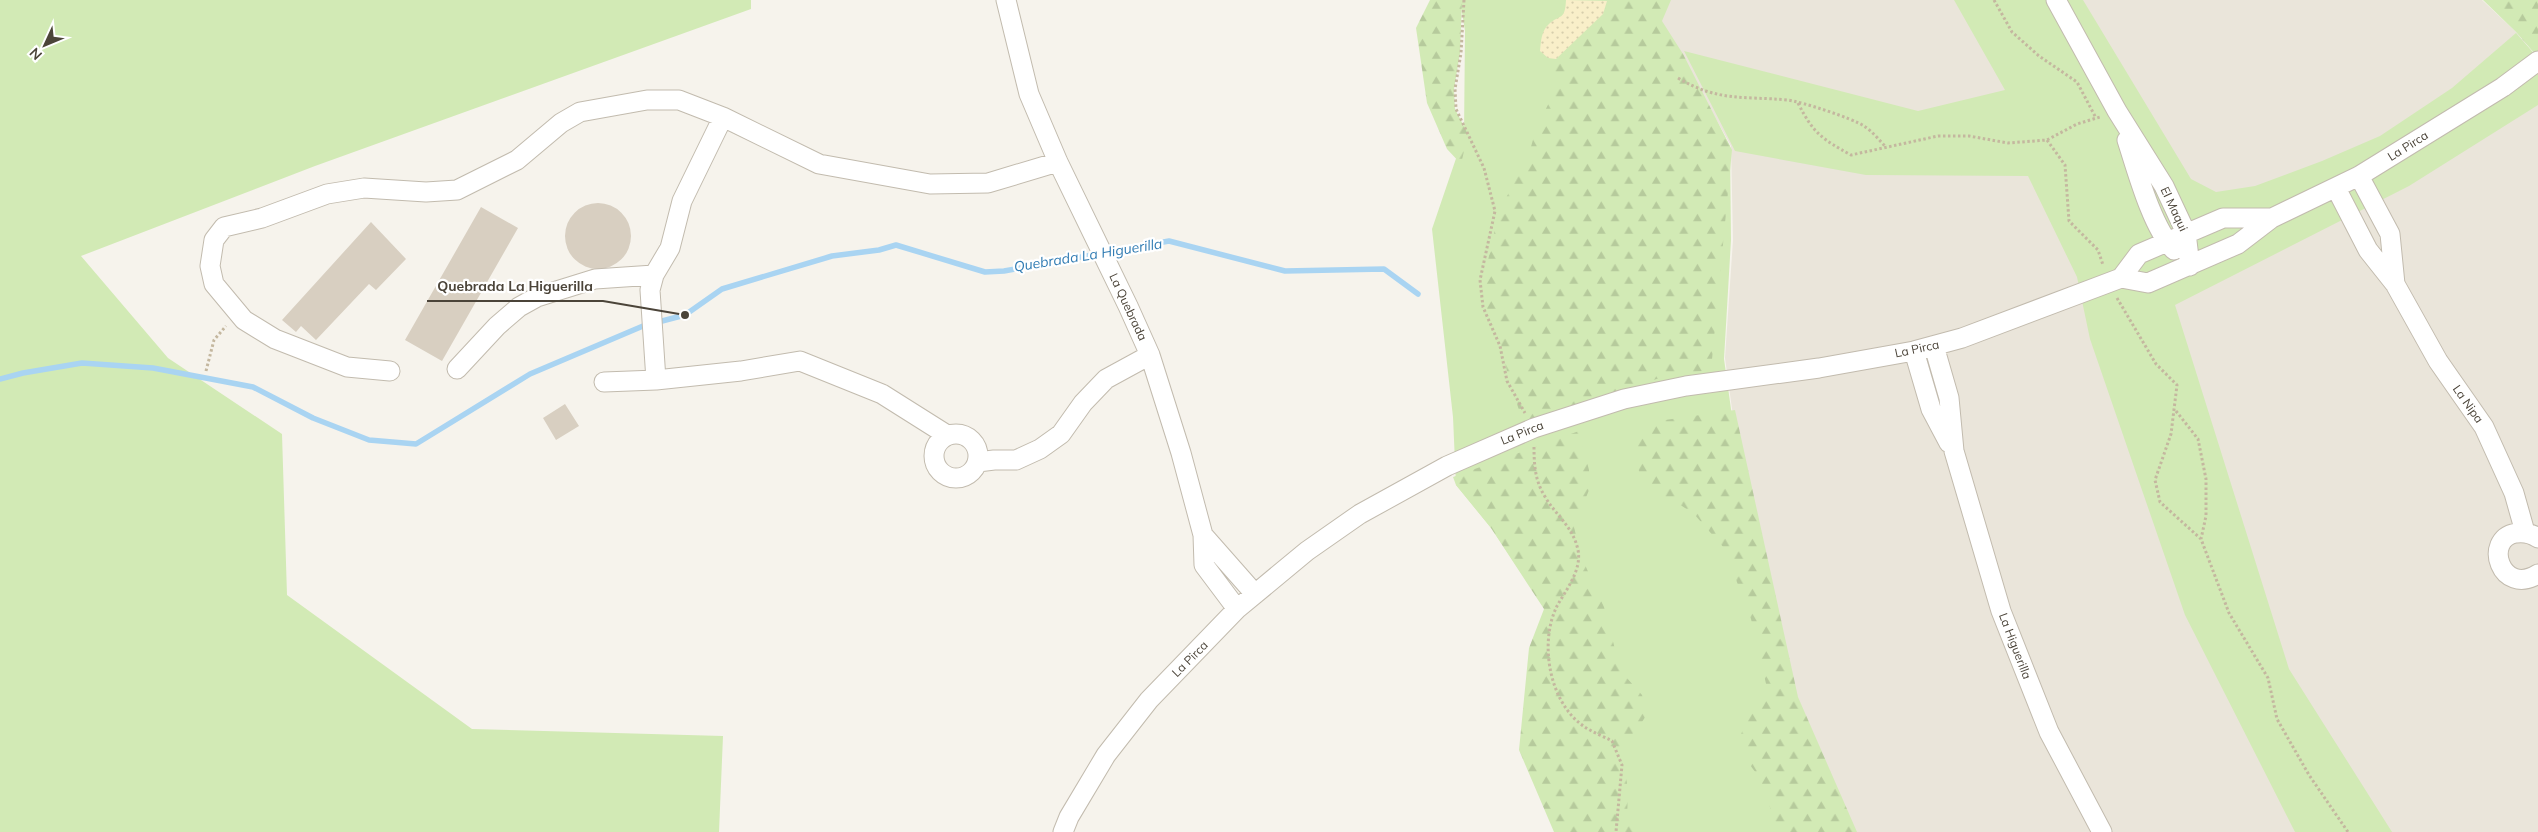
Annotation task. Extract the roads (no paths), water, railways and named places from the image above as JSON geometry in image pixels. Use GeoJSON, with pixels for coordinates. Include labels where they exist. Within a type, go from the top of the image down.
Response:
{"type":"FeatureCollection","features":[{"type":"Feature","properties":{"kind":"street","name":"La Quebrada"},"geometry":{"type":"LineString","coordinates":[[1006,0],[1029,94],[1058,162],[1150,355],[1181,453],[1203,535],[1204,565],[1237,609]]}},
{"type":"Feature","properties":{"kind":"street","name":"El Maqui"},"geometry":{"type":"LineString","coordinates":[[2056,0],[2117,111],[2164,186],[2186,233],[2190,266]]}},
{"type":"Feature","properties":{"kind":"street","name":"La Pirca"},"geometry":{"type":"LineString","coordinates":[[1063,832],[1069,818],[1106,755],[1144,706],[1237,609],[1306,551],[1360,514],[1447,466],[1534,428],[1594,407],[1655,392],[1914,351],[2014,320],[2115,281],[2148,283],[2238,244],[2272,218],[2360,176],[2503,87],[2538,61]]}},
{"type":"Feature","properties":{"kind":"street"},"geometry":{"type":"LineString","coordinates":[[390,371],[347,367],[275,339],[244,320],[214,284],[210,266],[214,240],[224,227],[262,218],[327,194],[364,188],[426,192],[457,190],[517,160],[561,123],[580,112],[647,100],[679,100],[723,117],[819,164],[930,184],[988,183],[1058,162]]}},
{"type":"Feature","properties":{"kind":"street","name":"El Maqui"},"geometry":{"type":"LineString","coordinates":[[2117,111],[2143,188],[2166,242],[2190,266]]}},
{"type":"Feature","properties":{"kind":"street"},"geometry":{"type":"LineString","coordinates":[[656,380],[650,290],[654,275],[670,248],[682,202],[723,117]]}},
{"type":"Feature","properties":{"kind":"street","name":"La Nipa"},"geometry":{"type":"LineString","coordinates":[[2360,176],[2390,234],[2395,284]]}},
{"type":"Feature","properties":{"kind":"street","name":"La Nipa"},"geometry":{"type":"LineString","coordinates":[[2336,188],[2368,250],[2395,284],[2438,361],[2484,427],[2514,493],[2532,535],[2513,534],[2501,544],[2498,557],[2500,566],[2514,578],[2530,579],[2538,574]]}},
{"type":"Feature","properties":{"kind":"street","name":"La Pirca"},"geometry":{"type":"LineString","coordinates":[[2115,281],[2139,254],[2223,218],[2272,218]]}},
{"type":"Feature","properties":{"kind":"street"},"geometry":{"type":"LineString","coordinates":[[457,369],[497,326],[519,307],[537,297],[595,279],[654,275]]}},
{"type":"Feature","properties":{"kind":"street","name":"La Higuerilla"},"geometry":{"type":"LineString","coordinates":[[1934,346],[1949,398],[1954,451],[2001,611],[2049,732],[2102,832]]}},
{"type":"Feature","properties":{"kind":"street","name":"La Higuerilla"},"geometry":{"type":"LineString","coordinates":[[1914,351],[1931,409],[1954,451]]}},
{"type":"Feature","properties":{"kind":"street"},"geometry":{"type":"LineString","coordinates":[[978,462],[1016,460],[1040,449],[1061,434],[1083,403],[1106,380],[1150,355]]}},
{"type":"Feature","properties":{"kind":"street"},"geometry":{"type":"LineString","coordinates":[[604,382],[656,380],[741,371],[800,361],[882,394],[947,435],[963,434],[970,438],[978,451],[978,462],[974,469],[965,476],[958,478],[946,476],[940,471],[934,461],[936,446],[947,435]]}},
{"type":"Feature","properties":{"kind":"street","name":"La Quebrada"},"geometry":{"type":"LineString","coordinates":[[1203,535],[1255,594]]}},
{"type":"Feature","properties":{"kind":"waterway","name":"Quebrada La Higuerilla"},"geometry":{"type":"LineString","coordinates":[[0,379],[82,363],[153,368],[253,387],[313,418],[369,440],[416,444],[530,374],[643,326],[685,315],[722,289],[832,256],[879,250],[896,245],[985,272],[1004,271],[1169,241],[1285,271],[1384,269],[1418,294]]}},
{"type":"Feature","properties":{"kind":"place","name":"Quebrada La Higuerilla"},"geometry":{"type":"Point","coordinates":[685,315]}}]}
